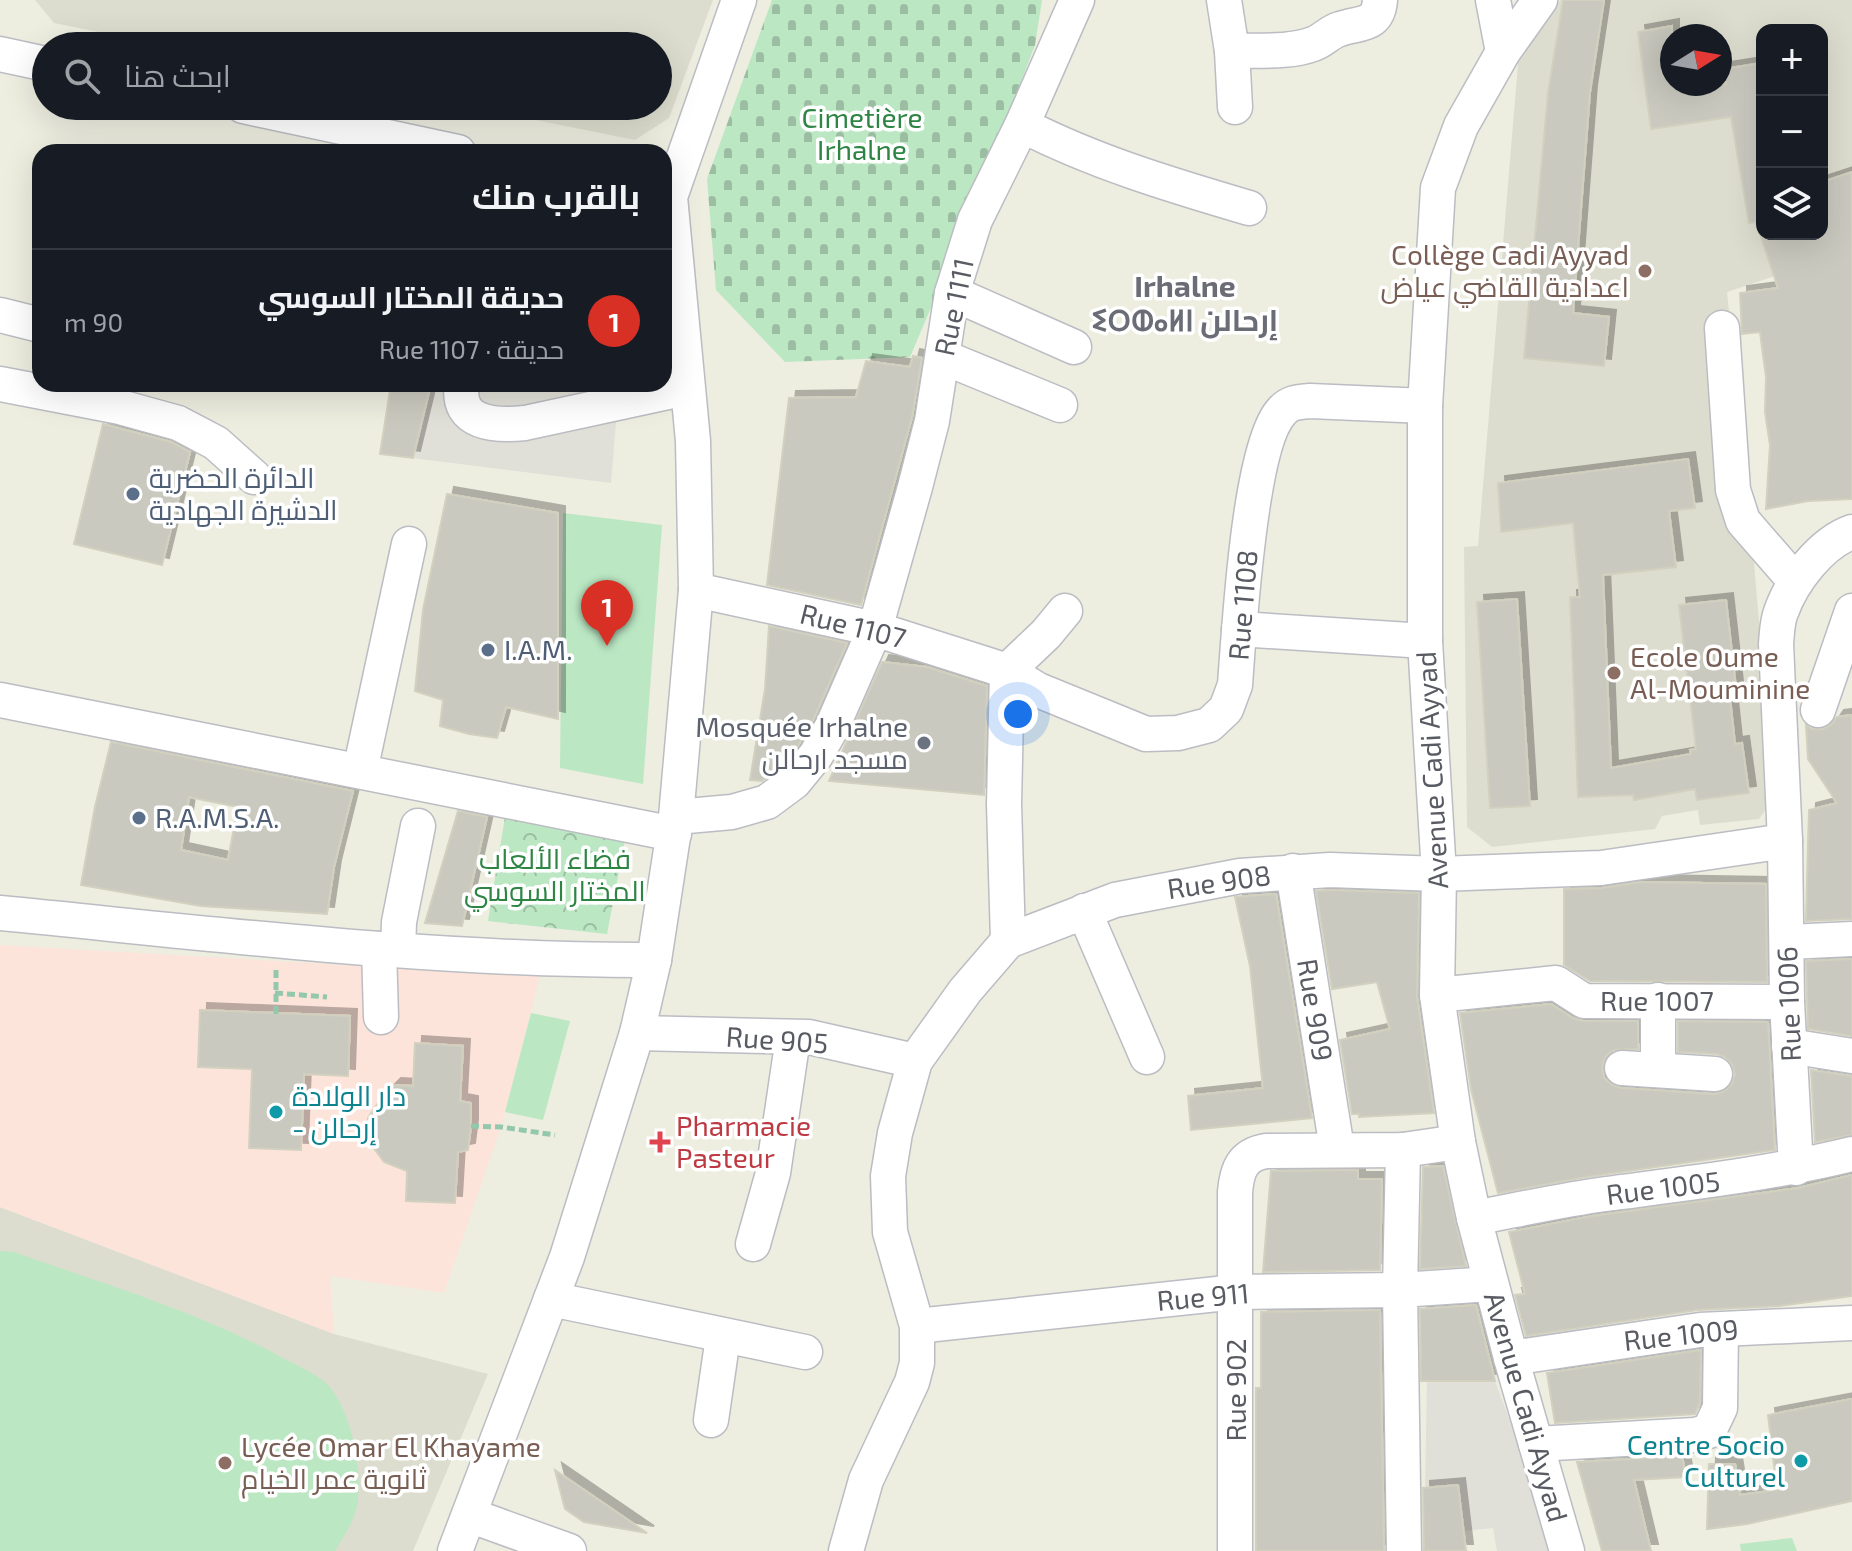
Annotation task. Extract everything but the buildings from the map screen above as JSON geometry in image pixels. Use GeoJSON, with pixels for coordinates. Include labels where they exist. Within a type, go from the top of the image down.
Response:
{"type":"FeatureCollection","features":[{"type":"Feature","properties":{"kind":"street"},"geometry":{"type":"LineString","coordinates":[[672,183],[739,0]]}},
{"type":"Feature","properties":{"kind":"street","name":"Rue 1111"},"geometry":{"type":"LineString","coordinates":[[0,700],[360,771],[675,826],[767,802],[794,782],[816,755],[832,727],[875,629],[932,421],[952,293],[975,220],[1022,125],[1077,0]]}},
{"type":"Feature","properties":{"kind":"street"},"geometry":{"type":"LineString","coordinates":[[1224,0],[1232,51],[1235,107]]}},
{"type":"Feature","properties":{"kind":"street"},"geometry":{"type":"LineString","coordinates":[[1232,51],[1312,45],[1334,31],[1373,19],[1379,12],[1380,0]]}},
{"type":"Feature","properties":{"kind":"street"},"geometry":{"type":"LineString","coordinates":[[1493,0],[1503,52]]}},
{"type":"Feature","properties":{"kind":"street","name":"Avenue Cadi Ayyad"},"geometry":{"type":"LineString","coordinates":[[1540,0],[1503,52],[1461,126],[1438,188],[1425,406],[1425,641],[1439,874],[1437,995],[1458,1142],[1491,1284],[1567,1551]]}},
{"type":"Feature","properties":{"kind":"street"},"geometry":{"type":"LineString","coordinates":[[0,54],[32,61]]}},
{"type":"Feature","properties":{"kind":"street"},"geometry":{"type":"LineString","coordinates":[[308,120],[421,144]]}},
{"type":"Feature","properties":{"kind":"street"},"geometry":{"type":"LineString","coordinates":[[1022,125],[1107,163],[1249,208]]}},
{"type":"Feature","properties":{"kind":"street"},"geometry":{"type":"LineString","coordinates":[[455,1551],[567,1257],[637,1033],[654,960],[675,826],[696,590],[693,441],[672,245]]}},
{"type":"Feature","properties":{"kind":"street"},"geometry":{"type":"LineString","coordinates":[[952,293],[1074,347]]}},
{"type":"Feature","properties":{"kind":"street"},"geometry":{"type":"LineString","coordinates":[[0,315],[32,323]]}},
{"type":"Feature","properties":{"kind":"street"},"geometry":{"type":"LineString","coordinates":[[1722,328],[1733,490],[1739,514],[1796,582]]}},
{"type":"Feature","properties":{"kind":"street"},"geometry":{"type":"LineString","coordinates":[[943,357],[1060,405]]}},
{"type":"Feature","properties":{"kind":"street"},"geometry":{"type":"LineString","coordinates":[[0,384],[32,390]]}},
{"type":"Feature","properties":{"kind":"street"},"geometry":{"type":"LineString","coordinates":[[672,391],[687,388]]}},
{"type":"Feature","properties":{"kind":"street"},"geometry":{"type":"LineString","coordinates":[[42,392],[120,407],[178,423],[216,443],[254,477]]}},
{"type":"Feature","properties":{"kind":"street"},"geometry":{"type":"LineString","coordinates":[[460,392],[466,408],[476,420],[500,426],[668,392]]}},
{"type":"Feature","properties":{"kind":"street","name":"Rue 1108"},"geometry":{"type":"LineString","coordinates":[[1007,671],[1038,690],[1146,734],[1178,733],[1209,725],[1226,709],[1235,685],[1251,515],[1271,427],[1281,412],[1293,402],[1310,401],[1425,406]]}},
{"type":"Feature","properties":{"kind":"street","name":"Rue 1006"},"geometry":{"type":"LineString","coordinates":[[1796,1168],[1787,1002],[1788,942],[1778,715],[1778,624],[1796,582],[1831,544],[1852,532]]}},
{"type":"Feature","properties":{"kind":"street"},"geometry":{"type":"LineString","coordinates":[[360,771],[409,544]]}},
{"type":"Feature","properties":{"kind":"street","name":"Rue 1107"},"geometry":{"type":"LineString","coordinates":[[696,590],[875,629],[1007,671]]}},
{"type":"Feature","properties":{"kind":"street"},"geometry":{"type":"LineString","coordinates":[[846,1551],[866,1480],[912,1382],[917,1363],[917,1326],[890,1232],[888,1176],[895,1133],[915,1061],[965,991],[1008,941],[1004,804],[1007,671],[1065,611]]}},
{"type":"Feature","properties":{"kind":"street"},"geometry":{"type":"LineString","coordinates":[[1818,710],[1847,644],[1852,611]]}},
{"type":"Feature","properties":{"kind":"street"},"geometry":{"type":"LineString","coordinates":[[1239,629],[1425,641]]}},
{"type":"Feature","properties":{"kind":"street"},"geometry":{"type":"LineString","coordinates":[[1778,715],[1852,704]]}},
{"type":"Feature","properties":{"kind":"street"},"geometry":{"type":"LineString","coordinates":[[381,1017],[388,950],[399,922],[418,826]]}},
{"type":"Feature","properties":{"kind":"street","name":"Rue 908"},"geometry":{"type":"LineString","coordinates":[[1008,941],[1115,900],[1182,886],[1293,871],[1439,874],[1601,868],[1785,841]]}},
{"type":"Feature","properties":{"kind":"street","name":"Rue 909"},"geometry":{"type":"LineString","coordinates":[[1293,871],[1337,1149]]}},
{"type":"Feature","properties":{"kind":"street"},"geometry":{"type":"LineString","coordinates":[[1084,911],[1147,1057]]}},
{"type":"Feature","properties":{"kind":"street"},"geometry":{"type":"LineString","coordinates":[[0,913],[388,950],[553,960],[654,960]]}},
{"type":"Feature","properties":{"kind":"street"},"geometry":{"type":"LineString","coordinates":[[1788,942],[1852,939]]}},
{"type":"Feature","properties":{"kind":"street","name":"Rue 1007"},"geometry":{"type":"LineString","coordinates":[[1437,995],[1556,983],[1584,1001],[1787,1002]]}},
{"type":"Feature","properties":{"kind":"street"},"geometry":{"type":"LineString","coordinates":[[1658,1000],[1658,1068]]}},
{"type":"Feature","properties":{"kind":"street","name":"Rue 905"},"geometry":{"type":"LineString","coordinates":[[637,1033],[809,1037],[915,1061]]}},
{"type":"Feature","properties":{"kind":"street"},"geometry":{"type":"LineString","coordinates":[[753,1244],[773,1173],[793,1038]]}},
{"type":"Feature","properties":{"kind":"street"},"geometry":{"type":"LineString","coordinates":[[1789,1046],[1852,1056]]}},
{"type":"Feature","properties":{"kind":"street"},"geometry":{"type":"LineString","coordinates":[[1622,1068],[1715,1074]]}},
{"type":"Feature","properties":{"kind":"street"},"geometry":{"type":"LineString","coordinates":[[1337,1149],[1403,1150],[1458,1142]]}},
{"type":"Feature","properties":{"kind":"street","name":"Rue 902"},"geometry":{"type":"LineString","coordinates":[[1235,1551],[1237,1174],[1249,1156],[1266,1151],[1337,1149]]}},
{"type":"Feature","properties":{"kind":"street"},"geometry":{"type":"LineString","coordinates":[[1403,1150],[1400,1290],[1404,1551]]}},
{"type":"Feature","properties":{"kind":"street","name":"Rue 1005"},"geometry":{"type":"LineString","coordinates":[[1474,1218],[1602,1195],[1735,1179],[1852,1154]]}},
{"type":"Feature","properties":{"kind":"street","name":"Rue 911"},"geometry":{"type":"LineString","coordinates":[[917,1326],[1236,1292],[1400,1290],[1491,1284]]}},
{"type":"Feature","properties":{"kind":"street"},"geometry":{"type":"LineString","coordinates":[[551,1299],[805,1352]]}},
{"type":"Feature","properties":{"kind":"street","name":"Rue 1009"},"geometry":{"type":"LineString","coordinates":[[1511,1358],[1673,1333],[1852,1323]]}},
{"type":"Feature","properties":{"kind":"street"},"geometry":{"type":"LineString","coordinates":[[1536,1444],[1695,1435],[1709,1431],[1720,1408],[1721,1330]]}},
{"type":"Feature","properties":{"kind":"street"},"geometry":{"type":"LineString","coordinates":[[711,1420],[723,1337]]}},
{"type":"Feature","properties":{"kind":"street"},"geometry":{"type":"LineString","coordinates":[[469,1515],[569,1551]]}},
{"type":"Feature","properties":{"kind":"path"},"geometry":{"type":"LineString","coordinates":[[276,961],[276,1014]]}},
{"type":"Feature","properties":{"kind":"path"},"geometry":{"type":"LineString","coordinates":[[275,993],[327,997]]}},
{"type":"Feature","properties":{"kind":"path"},"geometry":{"type":"LineString","coordinates":[[471,1126],[555,1135]]}},
{"type":"Feature","properties":{"kind":"shaded area"},"geometry":{"type":"Polygon","coordinates":[[[35,0],[713,0],[672,110],[672,32],[98,32],[54,23],[35,0]]]}},
{"type":"Feature","properties":{"kind":"shaded area","name":"Collège Cadi Ayyad اعدادية القاضي عياض"},"geometry":{"type":"Polygon","coordinates":[[[1560,0],[1852,0],[1852,250],[1727,292],[1774,798],[1759,819],[1700,825],[1698,810],[1662,816],[1655,829],[1492,847],[1467,827],[1464,547],[1478,546],[1519,52],[1560,0]]]}},
{"type":"Feature","properties":{"kind":"shaded area"},"geometry":{"type":"Polygon","coordinates":[[[535,120],[666,120],[635,140],[535,120]]]}},
{"type":"Feature","properties":{"kind":"shaded area"},"geometry":{"type":"Polygon","coordinates":[[[390,392],[618,392],[611,483],[380,454],[390,392]]]}},
{"type":"Feature","properties":{"kind":"shaded area"},"geometry":{"type":"Polygon","coordinates":[[[0,945],[380,967],[541,972],[501,1127],[444,1293],[330,1276],[334,1334],[0,1207],[0,945]]]}},
{"type":"Feature","properties":{"kind":"shaded area","name":"Lycée Omar El Khayame ثانوية عمر الخيام"},"geometry":{"type":"Polygon","coordinates":[[[0,1207],[334,1334],[488,1374],[413,1551],[0,1551],[0,1207]]]}},
{"type":"Feature","properties":{"kind":"shaded area"},"geometry":{"type":"Polygon","coordinates":[[[1427,1381],[1495,1381],[1558,1551],[1497,1551],[1493,1528],[1464,1531],[1458,1485],[1425,1488],[1427,1381]]]}},
{"type":"Feature","properties":{"kind":"green space","name":"Cimetière Irhalne"},"geometry":{"type":"Polygon","coordinates":[[[772,0],[1042,0],[1035,45],[969,218],[910,357],[785,362],[716,290],[707,179],[772,0]]]}},
{"type":"Feature","properties":{"kind":"green space"},"geometry":{"type":"Polygon","coordinates":[[[563,513],[662,525],[643,784],[560,768],[563,513]]]}},
{"type":"Feature","properties":{"kind":"green space","name":"فضاء الألعاب المختار السوسي"},"geometry":{"type":"Polygon","coordinates":[[[506,811],[626,835],[607,934],[488,921],[506,811]]]}},
{"type":"Feature","properties":{"kind":"green space"},"geometry":{"type":"Polygon","coordinates":[[[531,1013],[570,1021],[543,1120],[505,1112],[531,1013]]]}},
{"type":"Feature","properties":{"kind":"green space","name":"Lycée Omar El Khayame ثانوية عمر الخيام"},"geometry":{"type":"Polygon","coordinates":[[[0,1251],[14,1252],[183,1312],[249,1341],[312,1373],[328,1385],[337,1397],[350,1428],[359,1483],[355,1513],[335,1551],[0,1551],[0,1251]]]}},
{"type":"Feature","properties":{"kind":"green space"},"geometry":{"type":"Polygon","coordinates":[[[1792,1538],[1797,1551],[1741,1551],[1740,1544],[1792,1538]]]}},
{"type":"Feature","properties":{"kind":"place","name":"Collège Cadi Ayyad اعدادية القاضي عياض"},"geometry":{"type":"Point","coordinates":[1645,271]}},
{"type":"Feature","properties":{"kind":"place","name":"الدائرة الحضرية الدشيرة الجهادية"},"geometry":{"type":"Point","coordinates":[133,494]}},
{"type":"Feature","properties":{"kind":"place","name":"حديقة المختار السوسي"},"geometry":{"type":"Point","coordinates":[607,646]}},
{"type":"Feature","properties":{"kind":"place","name":"I.A.M."},"geometry":{"type":"Point","coordinates":[488,650]}},
{"type":"Feature","properties":{"kind":"place","name":"Ecole Oume Al-Mouminine"},"geometry":{"type":"Point","coordinates":[1614,673]}},
{"type":"Feature","properties":{"kind":"place","name":"Mosquée Irhalne مسجد ارحالن"},"geometry":{"type":"Point","coordinates":[924,743]}},
{"type":"Feature","properties":{"kind":"place","name":"R.A.M.S.A."},"geometry":{"type":"Point","coordinates":[139,818]}},
{"type":"Feature","properties":{"kind":"place","name":"دار الولادة - إرحالن"},"geometry":{"type":"Point","coordinates":[276,1112]}},
{"type":"Feature","properties":{"kind":"place","name":"Pharmacie Pasteur"},"geometry":{"type":"Point","coordinates":[660,1142]}},
{"type":"Feature","properties":{"kind":"place","name":"Centre Socio Culturel"},"geometry":{"type":"Point","coordinates":[1801,1461]}},
{"type":"Feature","properties":{"kind":"place","name":"Lycée Omar El Khayame ثانوية عمر الخيام"},"geometry":{"type":"Point","coordinates":[225,1463]}},
{"type":"Feature","properties":{"kind":"district","name":"Irhalne ⵉⵔⵀⴰⵍⵏ إرحالن"},"geometry":{"type":"Point","coordinates":[1185,304]}}]}
